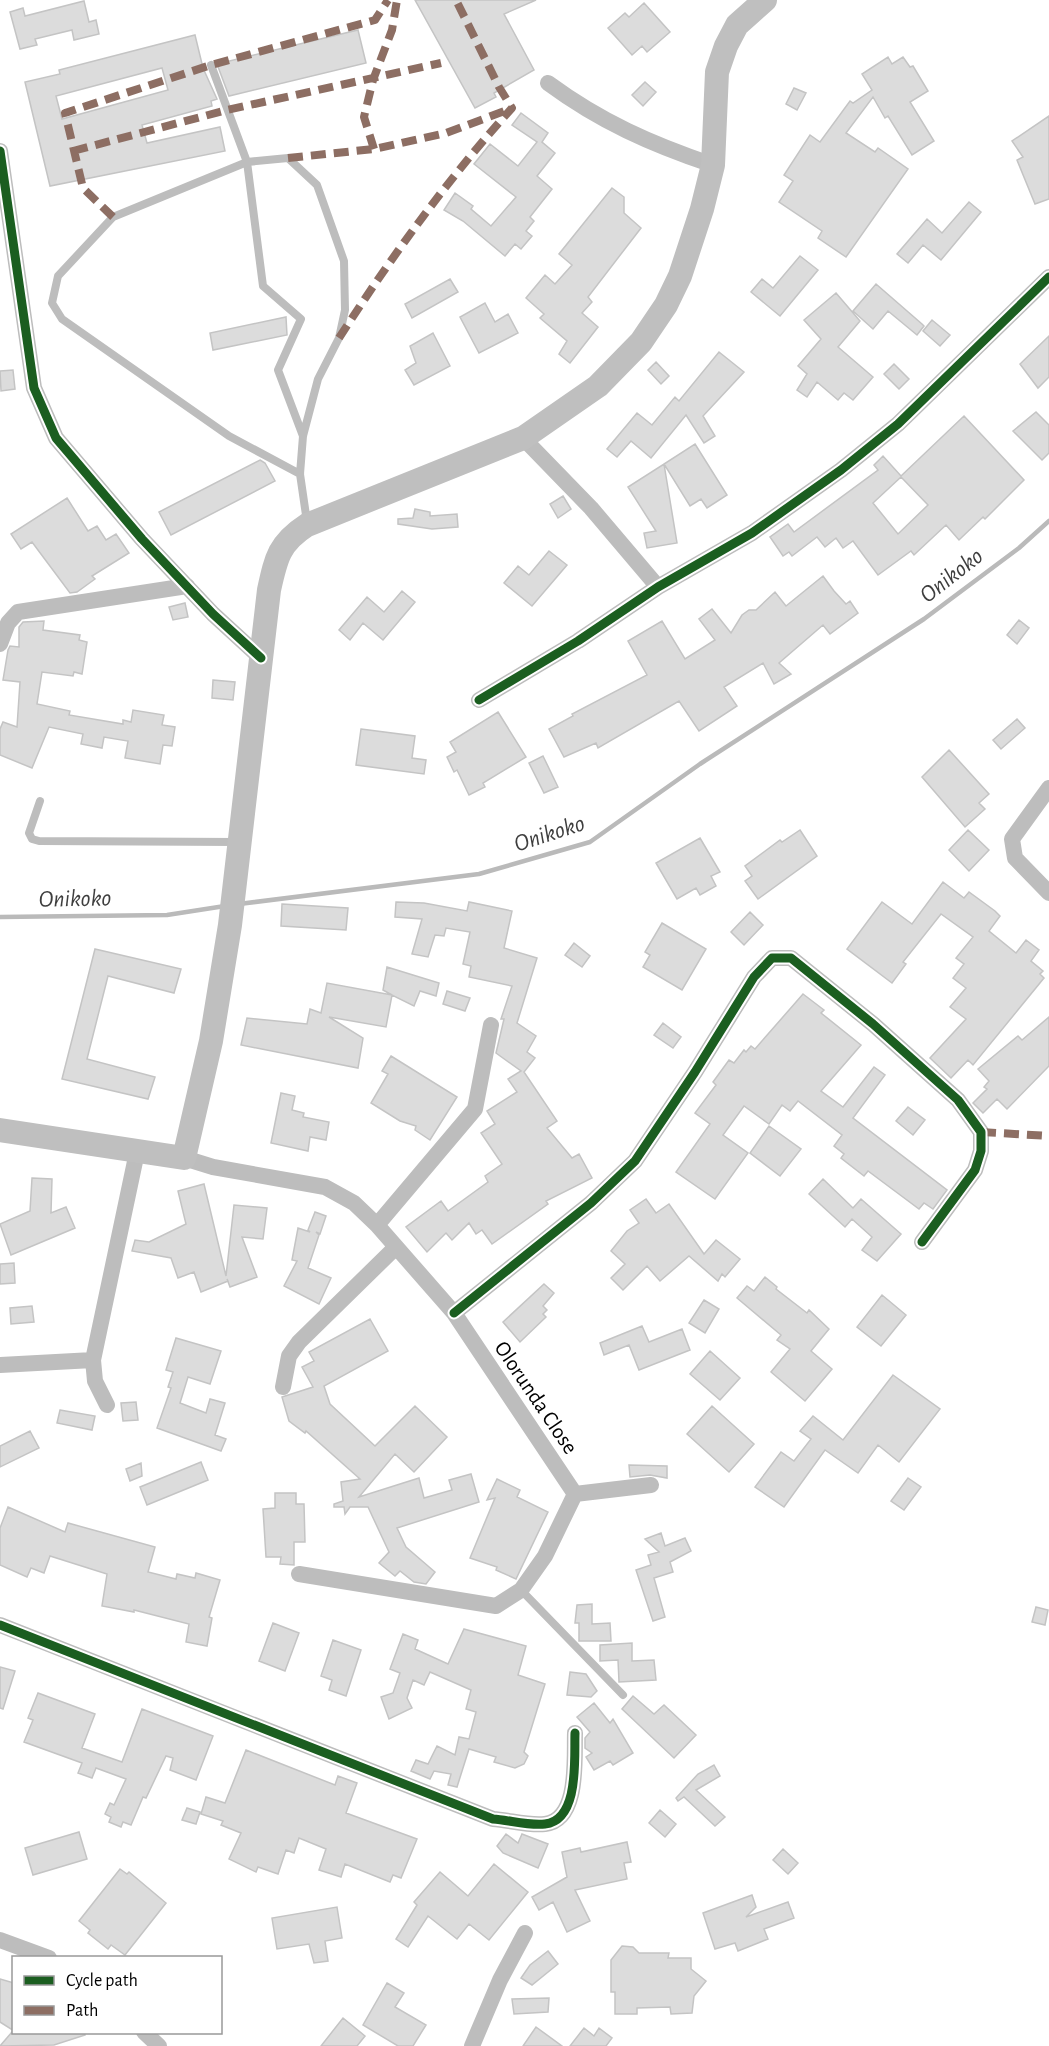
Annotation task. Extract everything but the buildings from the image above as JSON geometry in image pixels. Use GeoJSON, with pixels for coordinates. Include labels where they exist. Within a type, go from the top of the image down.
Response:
{"type":"FeatureCollection","features":[{"type":"Feature","properties":{"kind":"main road"},"geometry":{"type":"LineString","coordinates":[[0,1130],[184,1158],[211,1041],[230,925],[269,590],[277,556],[289,537],[307,525],[523,438],[598,386],[641,342],[666,305],[680,276],[702,208],[713,165],[717,72],[737,25],[765,0]]}},
{"type":"Feature","properties":{"kind":"street"},"geometry":{"type":"LineString","coordinates":[[548,83],[608,123],[659,147],[713,165]]}},
{"type":"Feature","properties":{"kind":"street"},"geometry":{"type":"LineString","coordinates":[[0,151],[34,388],[56,438],[142,539],[261,658]]}},
{"type":"Feature","properties":{"kind":"street"},"geometry":{"type":"LineString","coordinates":[[479,700],[578,641],[658,587],[752,533],[841,470],[898,424],[1049,277]]}},
{"type":"Feature","properties":{"kind":"street"},"geometry":{"type":"LineString","coordinates":[[523,438],[591,508],[658,587]]}},
{"type":"Feature","properties":{"kind":"street"},"geometry":{"type":"LineString","coordinates":[[0,644],[8,622],[18,612],[187,586]]}},
{"type":"Feature","properties":{"kind":"street"},"geometry":{"type":"LineString","coordinates":[[1049,788],[1012,839],[1015,858],[1049,893]]}},
{"type":"Feature","properties":{"kind":"street"},"geometry":{"type":"LineString","coordinates":[[454,1313],[591,1203],[635,1161],[695,1072],[753,977],[772,958],[791,958],[873,1024],[958,1100],[981,1132],[981,1151],[975,1170],[922,1242]]}},
{"type":"Feature","properties":{"kind":"street"},"geometry":{"type":"LineString","coordinates":[[376,1225],[475,1108],[490,1025]]}},
{"type":"Feature","properties":{"kind":"street"},"geometry":{"type":"LineString","coordinates":[[107,1405],[95,1381],[93,1360],[137,1152]]}},
{"type":"Feature","properties":{"kind":"street","name":"Olorunda Close"},"geometry":{"type":"LineString","coordinates":[[184,1158],[213,1167],[326,1187],[354,1203],[454,1313],[575,1494]]}},
{"type":"Feature","properties":{"kind":"street"},"geometry":{"type":"LineString","coordinates":[[283,1387],[289,1356],[299,1342],[396,1247]]}},
{"type":"Feature","properties":{"kind":"street"},"geometry":{"type":"LineString","coordinates":[[0,1365],[93,1360]]}},
{"type":"Feature","properties":{"kind":"street"},"geometry":{"type":"LineString","coordinates":[[299,1574],[496,1606],[521,1590],[545,1556],[575,1494],[651,1485]]}},
{"type":"Feature","properties":{"kind":"street"},"geometry":{"type":"LineString","coordinates":[[0,1625],[493,1819],[547,1824],[561,1816],[572,1798],[575,1733]]}},
{"type":"Feature","properties":{"kind":"street"},"geometry":{"type":"LineString","coordinates":[[472,2046],[500,1980],[525,1933]]}},
{"type":"Feature","properties":{"kind":"street"},"geometry":{"type":"LineString","coordinates":[[0,1940],[44,1956]]}},
{"type":"Feature","properties":{"kind":"street"},"geometry":{"type":"LineString","coordinates":[[146,2034],[159,2046]]}},
{"type":"Feature","properties":{"kind":"lane"},"geometry":{"type":"LineString","coordinates":[[211,65],[247,162],[264,286],[302,318],[278,370],[303,436]]}},
{"type":"Feature","properties":{"kind":"lane"},"geometry":{"type":"LineString","coordinates":[[300,474],[230,436],[62,319],[52,303],[58,276],[113,217],[247,162],[288,158],[317,185],[344,261],[345,310],[339,338],[318,378],[303,436],[300,474],[307,525]]}},
{"type":"Feature","properties":{"kind":"lane"},"geometry":{"type":"LineString","coordinates":[[40,801],[28,833],[32,839],[39,841],[240,842]]}},
{"type":"Feature","properties":{"kind":"lane"},"geometry":{"type":"LineString","coordinates":[[521,1590],[623,1695]]}},
{"type":"Feature","properties":{"kind":"waterway","name":"Onikoko"},"geometry":{"type":"LineString","coordinates":[[239,904],[479,874],[590,842],[700,764],[924,619],[1019,548],[1049,521]]}},
{"type":"Feature","properties":{"kind":"waterway","name":"Onikoko"},"geometry":{"type":"LineString","coordinates":[[0,917],[167,915],[225,906]]}},
{"type":"Feature","properties":{"kind":"marked path"},"geometry":{"type":"LineString","coordinates":[[113,217],[83,188],[65,113],[211,65],[375,20],[388,0]]}},
{"type":"Feature","properties":{"kind":"marked path"},"geometry":{"type":"LineString","coordinates":[[374,149],[364,117],[373,80],[392,30],[397,0]]}},
{"type":"Feature","properties":{"kind":"marked path"},"geometry":{"type":"LineString","coordinates":[[339,338],[421,219],[512,108],[499,87],[456,0]]}},
{"type":"Feature","properties":{"kind":"marked path"},"geometry":{"type":"LineString","coordinates":[[73,151],[227,110],[441,63]]}},
{"type":"Feature","properties":{"kind":"marked path"},"geometry":{"type":"LineString","coordinates":[[288,158],[374,149],[446,133],[510,109]]}},
{"type":"Feature","properties":{"kind":"marked path"},"geometry":{"type":"LineString","coordinates":[[981,1132],[1049,1136]]}},
{"type":"Feature","properties":{"kind":"cycle path"},"geometry":{"type":"LineString","coordinates":[[0,151],[34,388],[56,438],[142,539],[213,614],[261,658]]}},
{"type":"Feature","properties":{"kind":"cycle path"},"geometry":{"type":"LineString","coordinates":[[479,700],[578,641],[658,587],[752,533],[841,470],[898,424],[1049,277]]}},
{"type":"Feature","properties":{"kind":"cycle path"},"geometry":{"type":"LineString","coordinates":[[454,1313],[591,1203],[635,1161],[695,1072],[754,977],[772,958],[791,958],[873,1024],[958,1100],[981,1132],[981,1151],[975,1170],[922,1242]]}},
{"type":"Feature","properties":{"kind":"cycle path"},"geometry":{"type":"LineString","coordinates":[[0,1625],[493,1819],[526,1824],[545,1824],[556,1820],[570,1800],[573,1786],[575,1733]]}}]}
